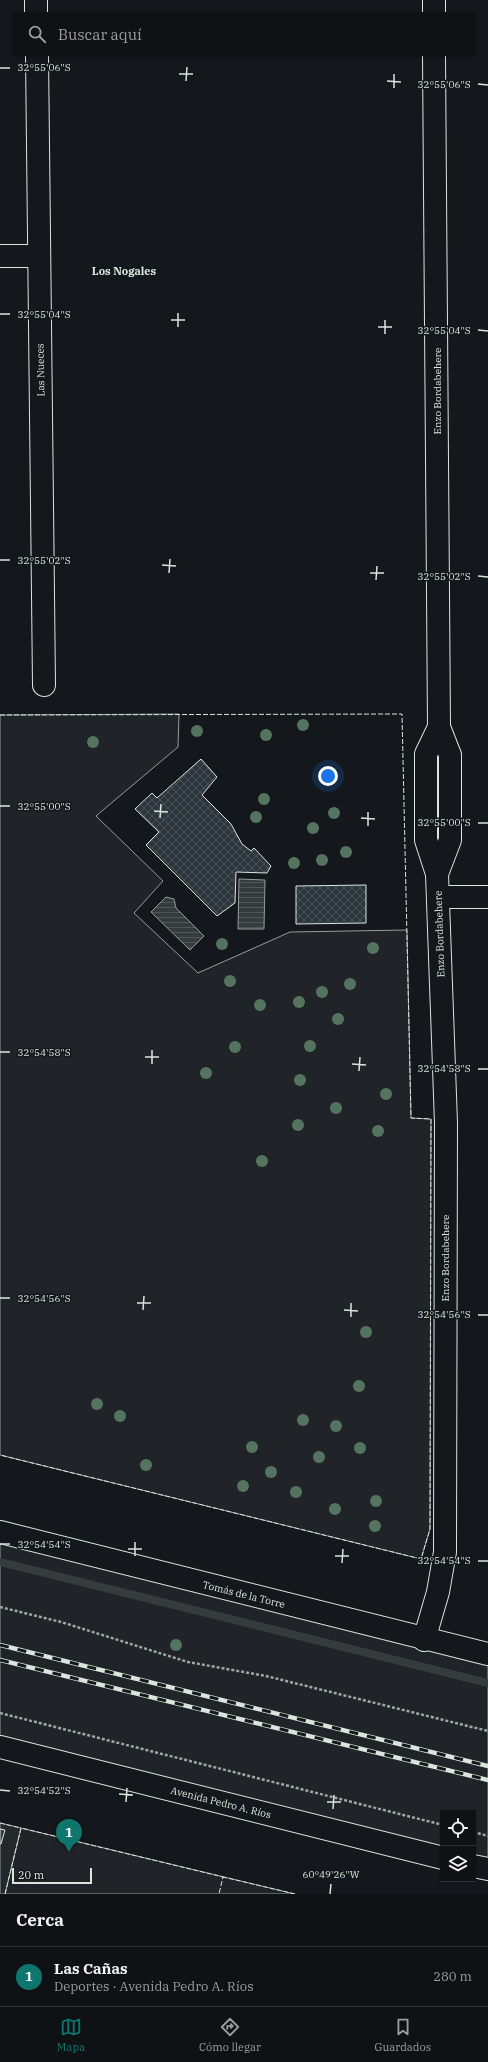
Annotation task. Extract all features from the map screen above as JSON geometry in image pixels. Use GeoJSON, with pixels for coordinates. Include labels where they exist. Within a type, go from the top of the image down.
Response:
{"type":"FeatureCollection","features":[{"type":"Feature","properties":{"kind":"street"},"geometry":{"type":"LineString","coordinates":[[36,0],[36,12]]}},
{"type":"Feature","properties":{"kind":"street"},"geometry":{"type":"LineString","coordinates":[[434,0],[434,12]]}},
{"type":"Feature","properties":{"kind":"street","name":"Las Nueces"},"geometry":{"type":"LineString","coordinates":[[37,56],[44,685]]}},
{"type":"Feature","properties":{"kind":"street","name":"Enzo Bordabehere"},"geometry":{"type":"LineString","coordinates":[[424,1640],[438,1592],[445,1552],[446,1123],[438,874],[426,840],[426,754],[439,727],[434,56]]}},
{"type":"Feature","properties":{"kind":"street"},"geometry":{"type":"LineString","coordinates":[[0,256],[39,256]]}},
{"type":"Feature","properties":{"kind":"street"},"geometry":{"type":"LineString","coordinates":[[438,897],[488,897]]}},
{"type":"Feature","properties":{"kind":"street","name":"Tomás de la Torre"},"geometry":{"type":"LineString","coordinates":[[0,1532],[424,1640],[488,1654]]}},
{"type":"Feature","properties":{"kind":"street","name":"Avenida Pedro A. Ríos"},"geometry":{"type":"LineString","coordinates":[[0,1746],[440,1857]]}},
{"type":"Feature","properties":{"kind":"street"},"geometry":{"type":"LineString","coordinates":[[476,1867],[488,1869]]}},
{"type":"Feature","properties":{"kind":"path"},"geometry":{"type":"LineString","coordinates":[[0,1607],[61,1622],[188,1662],[266,1676],[488,1731]]}},
{"type":"Feature","properties":{"kind":"path"},"geometry":{"type":"LineString","coordinates":[[0,1713],[440,1824]]}},
{"type":"Feature","properties":{"kind":"path"},"geometry":{"type":"LineString","coordinates":[[476,1833],[488,1836]]}},
{"type":"Feature","properties":{"kind":"shaded area"},"geometry":{"type":"Polygon","coordinates":[[[179,714],[178,747],[96,816],[163,881],[134,913],[198,973],[290,932],[407,930],[411,1118],[431,1119],[430,1529],[421,1559],[0,1455],[0,715],[179,714]]]}},
{"type":"Feature","properties":{"kind":"shaded area"},"geometry":{"type":"Polygon","coordinates":[[[239,879],[265,880],[264,929],[238,929],[239,879]]]}},
{"type":"Feature","properties":{"kind":"shaded area"},"geometry":{"type":"Polygon","coordinates":[[[166,897],[174,899],[176,908],[204,936],[190,950],[151,912],[166,897]]]}},
{"type":"Feature","properties":{"kind":"shaded area"},"geometry":{"type":"Polygon","coordinates":[[[0,1532],[488,1654],[488,1869],[476,1867],[476,1810],[440,1810],[440,1857],[0,1747],[0,1532]]]}},
{"type":"Feature","properties":{"kind":"shaded area"},"geometry":{"type":"Polygon","coordinates":[[[0,1823],[21,1828],[5,1894],[0,1894],[0,1823]]]}},
{"type":"Feature","properties":{"kind":"shaded area"},"geometry":{"type":"Polygon","coordinates":[[[21,1828],[295,1894],[5,1894],[21,1828]]]}},
{"type":"Feature","properties":{"kind":"building"},"geometry":{"type":"Polygon","coordinates":[[[201,759],[217,777],[202,795],[231,824],[242,844],[251,851],[254,848],[271,866],[267,873],[236,872],[235,903],[217,916],[146,845],[159,832],[135,809],[152,793],[157,798],[201,759]]]}},
{"type":"Feature","properties":{"kind":"building"},"geometry":{"type":"Polygon","coordinates":[[[366,885],[366,923],[296,924],[296,886],[366,885]]]}},
{"type":"Feature","properties":{"kind":"building"},"geometry":{"type":"Polygon","coordinates":[[[0,1829],[5,1830],[1,1844],[0,1844],[0,1829]]]}},
{"type":"Feature","properties":{"kind":"waterway"},"geometry":{"type":"LineString","coordinates":[[0,1562],[488,1683]]}},
{"type":"Feature","properties":{"kind":"railway"},"geometry":{"type":"LineString","coordinates":[[0,1645],[488,1766]]}},
{"type":"Feature","properties":{"kind":"railway"},"geometry":{"type":"LineString","coordinates":[[0,1660],[488,1780]]}},
{"type":"Feature","properties":{"kind":"fence"},"geometry":{"type":"LineString","coordinates":[[0,715],[402,714],[411,1118],[431,1119],[430,1529],[421,1559],[0,1455]]}},
{"type":"Feature","properties":{"kind":"fence"},"geometry":{"type":"LineString","coordinates":[[0,1823],[21,1828]]}},
{"type":"Feature","properties":{"kind":"fence"},"geometry":{"type":"LineString","coordinates":[[5,1894],[21,1828],[223,1877],[219,1894]]}},
{"type":"Feature","properties":{"kind":"fence"},"geometry":{"type":"LineString","coordinates":[[223,1878],[295,1894]]}},
{"type":"Feature","properties":{"kind":"place","name":"Las Cañas"},"geometry":{"type":"Point","coordinates":[69,1852]}},
{"type":"Feature","properties":{"kind":"district","name":"Los Nogales"},"geometry":{"type":"Point","coordinates":[124,271]}}]}
